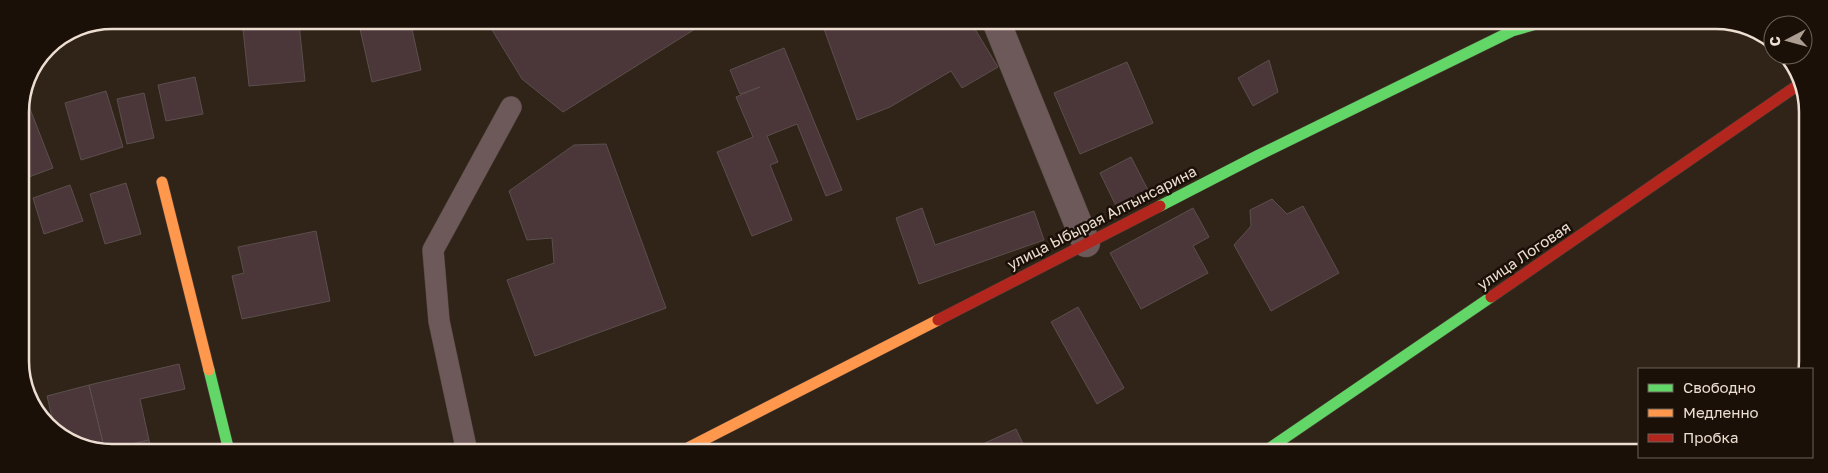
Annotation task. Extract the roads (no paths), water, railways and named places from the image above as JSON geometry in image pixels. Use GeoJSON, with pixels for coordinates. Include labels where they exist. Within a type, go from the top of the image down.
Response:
{"type":"FeatureCollection","features":[{"type":"Feature","properties":{"kind":"street"},"geometry":{"type":"LineString","coordinates":[[999,29],[1086,243]]}},
{"type":"Feature","properties":{"kind":"street","name":"улица Ыбырая Алтынсарина"},"geometry":{"type":"LineString","coordinates":[[696,444],[1266,151],[1486,44],[1521,29]]}},
{"type":"Feature","properties":{"kind":"street","name":"улица Логовая"},"geometry":{"type":"LineString","coordinates":[[1276,444],[1796,87]]}},
{"type":"Feature","properties":{"kind":"street"},"geometry":{"type":"LineString","coordinates":[[162,182],[226,444]]}},
{"type":"Feature","properties":{"kind":"lane"},"geometry":{"type":"LineString","coordinates":[[465,444],[440,321],[433,250],[510,107]]}}]}
